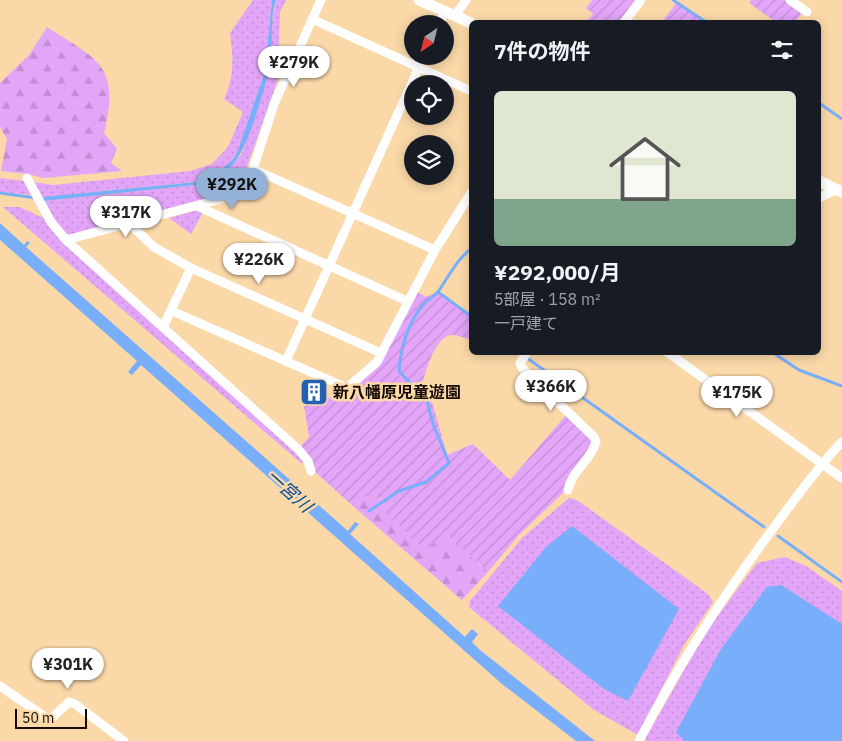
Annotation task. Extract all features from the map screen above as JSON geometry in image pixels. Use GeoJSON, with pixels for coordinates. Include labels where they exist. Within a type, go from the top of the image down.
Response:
{"type":"FeatureCollection","features":[{"type":"Feature","properties":{"kind":"street"},"geometry":{"type":"LineString","coordinates":[[66,240],[130,225],[240,194],[253,169],[274,104],[321,0]]}},
{"type":"Feature","properties":{"kind":"street"},"geometry":{"type":"LineString","coordinates":[[420,0],[469,22]]}},
{"type":"Feature","properties":{"kind":"street"},"geometry":{"type":"LineString","coordinates":[[450,14],[466,0]]}},
{"type":"Feature","properties":{"kind":"street"},"geometry":{"type":"LineString","coordinates":[[626,20],[641,0]]}},
{"type":"Feature","properties":{"kind":"street"},"geometry":{"type":"LineString","coordinates":[[790,0],[807,12]]}},
{"type":"Feature","properties":{"kind":"street"},"geometry":{"type":"LineString","coordinates":[[312,19],[469,90]]}},
{"type":"Feature","properties":{"kind":"street"},"geometry":{"type":"LineString","coordinates":[[286,361],[419,67]]}},
{"type":"Feature","properties":{"kind":"street"},"geometry":{"type":"LineString","coordinates":[[253,169],[435,250]]}},
{"type":"Feature","properties":{"kind":"street"},"geometry":{"type":"LineString","coordinates":[[26,178],[51,222],[66,240],[299,450],[308,461],[311,471]]}},
{"type":"Feature","properties":{"kind":"street"},"geometry":{"type":"LineString","coordinates":[[821,182],[840,190]]}},
{"type":"Feature","properties":{"kind":"street"},"geometry":{"type":"LineString","coordinates":[[821,197],[840,190]]}},
{"type":"Feature","properties":{"kind":"street"},"geometry":{"type":"LineString","coordinates":[[172,311],[348,388],[377,362],[435,250],[469,196]]}},
{"type":"Feature","properties":{"kind":"street"},"geometry":{"type":"LineString","coordinates":[[197,206],[407,301]]}},
{"type":"Feature","properties":{"kind":"street"},"geometry":{"type":"LineString","coordinates":[[130,225],[154,247],[191,268],[381,353]]}},
{"type":"Feature","properties":{"kind":"street"},"geometry":{"type":"LineString","coordinates":[[163,327],[191,268]]}},
{"type":"Feature","properties":{"kind":"street"},"geometry":{"type":"LineString","coordinates":[[524,355],[520,362],[522,368],[594,437],[596,442],[592,452],[569,484],[568,490]]}},
{"type":"Feature","properties":{"kind":"street"},"geometry":{"type":"LineString","coordinates":[[671,355],[842,478]]}},
{"type":"Feature","properties":{"kind":"street"},"geometry":{"type":"LineString","coordinates":[[639,740],[682,660],[720,600],[822,463],[842,442]]}},
{"type":"Feature","properties":{"kind":"street"},"geometry":{"type":"LineString","coordinates":[[0,686],[48,719],[54,718],[69,702],[75,704],[124,741]]}},
{"type":"Feature","properties":{"kind":"green space"},"geometry":{"type":"Polygon","coordinates":[[[253,0],[272,0],[265,71],[238,150],[234,158],[217,174],[197,182],[41,197],[33,182],[53,185],[190,171],[212,164],[228,147],[243,112],[224,99],[232,75],[230,33],[253,0]]]}},
{"type":"Feature","properties":{"kind":"green space"},"geometry":{"type":"Polygon","coordinates":[[[276,0],[286,0],[280,12],[278,79],[239,190],[68,235],[61,230],[44,201],[195,185],[215,178],[232,165],[242,153],[270,65],[271,29],[276,0]]]}},
{"type":"Feature","properties":{"kind":"green space"},"geometry":{"type":"Polygon","coordinates":[[[592,0],[638,0],[623,20],[588,20],[593,14],[586,8],[592,0]]]}},
{"type":"Feature","properties":{"kind":"green space"},"geometry":{"type":"Polygon","coordinates":[[[751,0],[786,0],[803,12],[797,20],[773,20],[749,3],[751,0]]]}},
{"type":"Feature","properties":{"kind":"green space"},"geometry":{"type":"Polygon","coordinates":[[[677,2],[703,20],[664,20],[677,2]]]}},
{"type":"Feature","properties":{"kind":"green space"},"geometry":{"type":"Polygon","coordinates":[[[47,27],[79,48],[101,66],[107,78],[109,92],[104,133],[117,149],[111,163],[122,171],[43,178],[1,171],[7,139],[0,127],[0,83],[29,55],[47,27]]]}},
{"type":"Feature","properties":{"kind":"green space"},"geometry":{"type":"Polygon","coordinates":[[[0,178],[24,181],[32,195],[0,192],[0,178]]]}},
{"type":"Feature","properties":{"kind":"green space"},"geometry":{"type":"Polygon","coordinates":[[[3,207],[19,207],[46,219],[305,462],[301,463],[3,207]]]}},
{"type":"Feature","properties":{"kind":"green space"},"geometry":{"type":"Polygon","coordinates":[[[194,211],[204,211],[191,234],[169,218],[194,211]]]}},
{"type":"Feature","properties":{"kind":"green space"},"geometry":{"type":"Polygon","coordinates":[[[417,292],[426,297],[438,292],[469,315],[469,339],[452,335],[441,341],[432,355],[422,384],[433,405],[447,455],[473,444],[510,480],[567,414],[594,442],[568,480],[563,493],[518,536],[488,572],[448,536],[424,549],[386,513],[385,498],[363,496],[354,507],[313,470],[300,447],[309,437],[304,406],[347,392],[383,360],[405,310],[417,292]]]}},
{"type":"Feature","properties":{"kind":"green space"},"geometry":{"type":"Polygon","coordinates":[[[363,496],[386,498],[448,536],[488,572],[462,600],[354,507],[363,496]]]}},
{"type":"Feature","properties":{"kind":"green space"},"geometry":{"type":"Polygon","coordinates":[[[569,498],[577,500],[708,594],[713,602],[684,645],[638,735],[594,710],[469,607],[470,601],[522,538],[569,498]]]}},
{"type":"Feature","properties":{"kind":"green space"},"geometry":{"type":"Polygon","coordinates":[[[785,557],[806,566],[842,591],[842,741],[647,741],[645,739],[707,630],[757,563],[785,557]]]}},
{"type":"Feature","properties":{"kind":"water"},"geometry":{"type":"Polygon","coordinates":[[[272,0],[276,0],[273,16],[270,65],[265,87],[245,145],[234,163],[226,171],[211,180],[195,185],[44,201],[41,197],[197,182],[217,174],[234,158],[238,150],[265,71],[272,0]]]}},
{"type":"Feature","properties":{"kind":"water","name":"一宮川"},"geometry":{"type":"Polygon","coordinates":[[[0,223],[24,245],[27,241],[30,243],[26,247],[348,531],[355,522],[359,524],[350,534],[465,637],[472,629],[478,634],[472,642],[480,650],[595,741],[576,741],[502,684],[141,365],[132,375],[128,372],[137,361],[0,240],[0,223]]]}},
{"type":"Feature","properties":{"kind":"water"},"geometry":{"type":"Polygon","coordinates":[[[572,526],[679,609],[628,701],[604,689],[498,606],[546,547],[572,526]]]}},
{"type":"Feature","properties":{"kind":"water"},"geometry":{"type":"Polygon","coordinates":[[[781,585],[842,624],[842,741],[684,741],[676,732],[721,649],[767,587],[781,585]]]}},
{"type":"Feature","properties":{"kind":"waterway"},"geometry":{"type":"LineString","coordinates":[[673,0],[703,20]]}},
{"type":"Feature","properties":{"kind":"waterway"},"geometry":{"type":"LineString","coordinates":[[821,104],[842,119]]}},
{"type":"Feature","properties":{"kind":"waterway"},"geometry":{"type":"LineString","coordinates":[[0,193],[36,198]]}},
{"type":"Feature","properties":{"kind":"waterway"},"geometry":{"type":"LineString","coordinates":[[369,511],[399,491],[426,482],[449,463],[433,424],[427,401],[399,371],[403,345],[413,319],[425,303],[434,296],[457,263],[469,251]]}},
{"type":"Feature","properties":{"kind":"waterway"},"geometry":{"type":"LineString","coordinates":[[438,292],[469,315]]}},
{"type":"Feature","properties":{"kind":"waterway"},"geometry":{"type":"LineString","coordinates":[[776,355],[799,370],[842,386]]}},
{"type":"Feature","properties":{"kind":"waterway"},"geometry":{"type":"LineString","coordinates":[[527,358],[764,527]]}},
{"type":"Feature","properties":{"kind":"waterway"},"geometry":{"type":"LineString","coordinates":[[778,536],[842,582]]}},
{"type":"Feature","properties":{"kind":"place","name":"新八幡原児童遊園"},"geometry":{"type":"Point","coordinates":[314,392]}}]}
